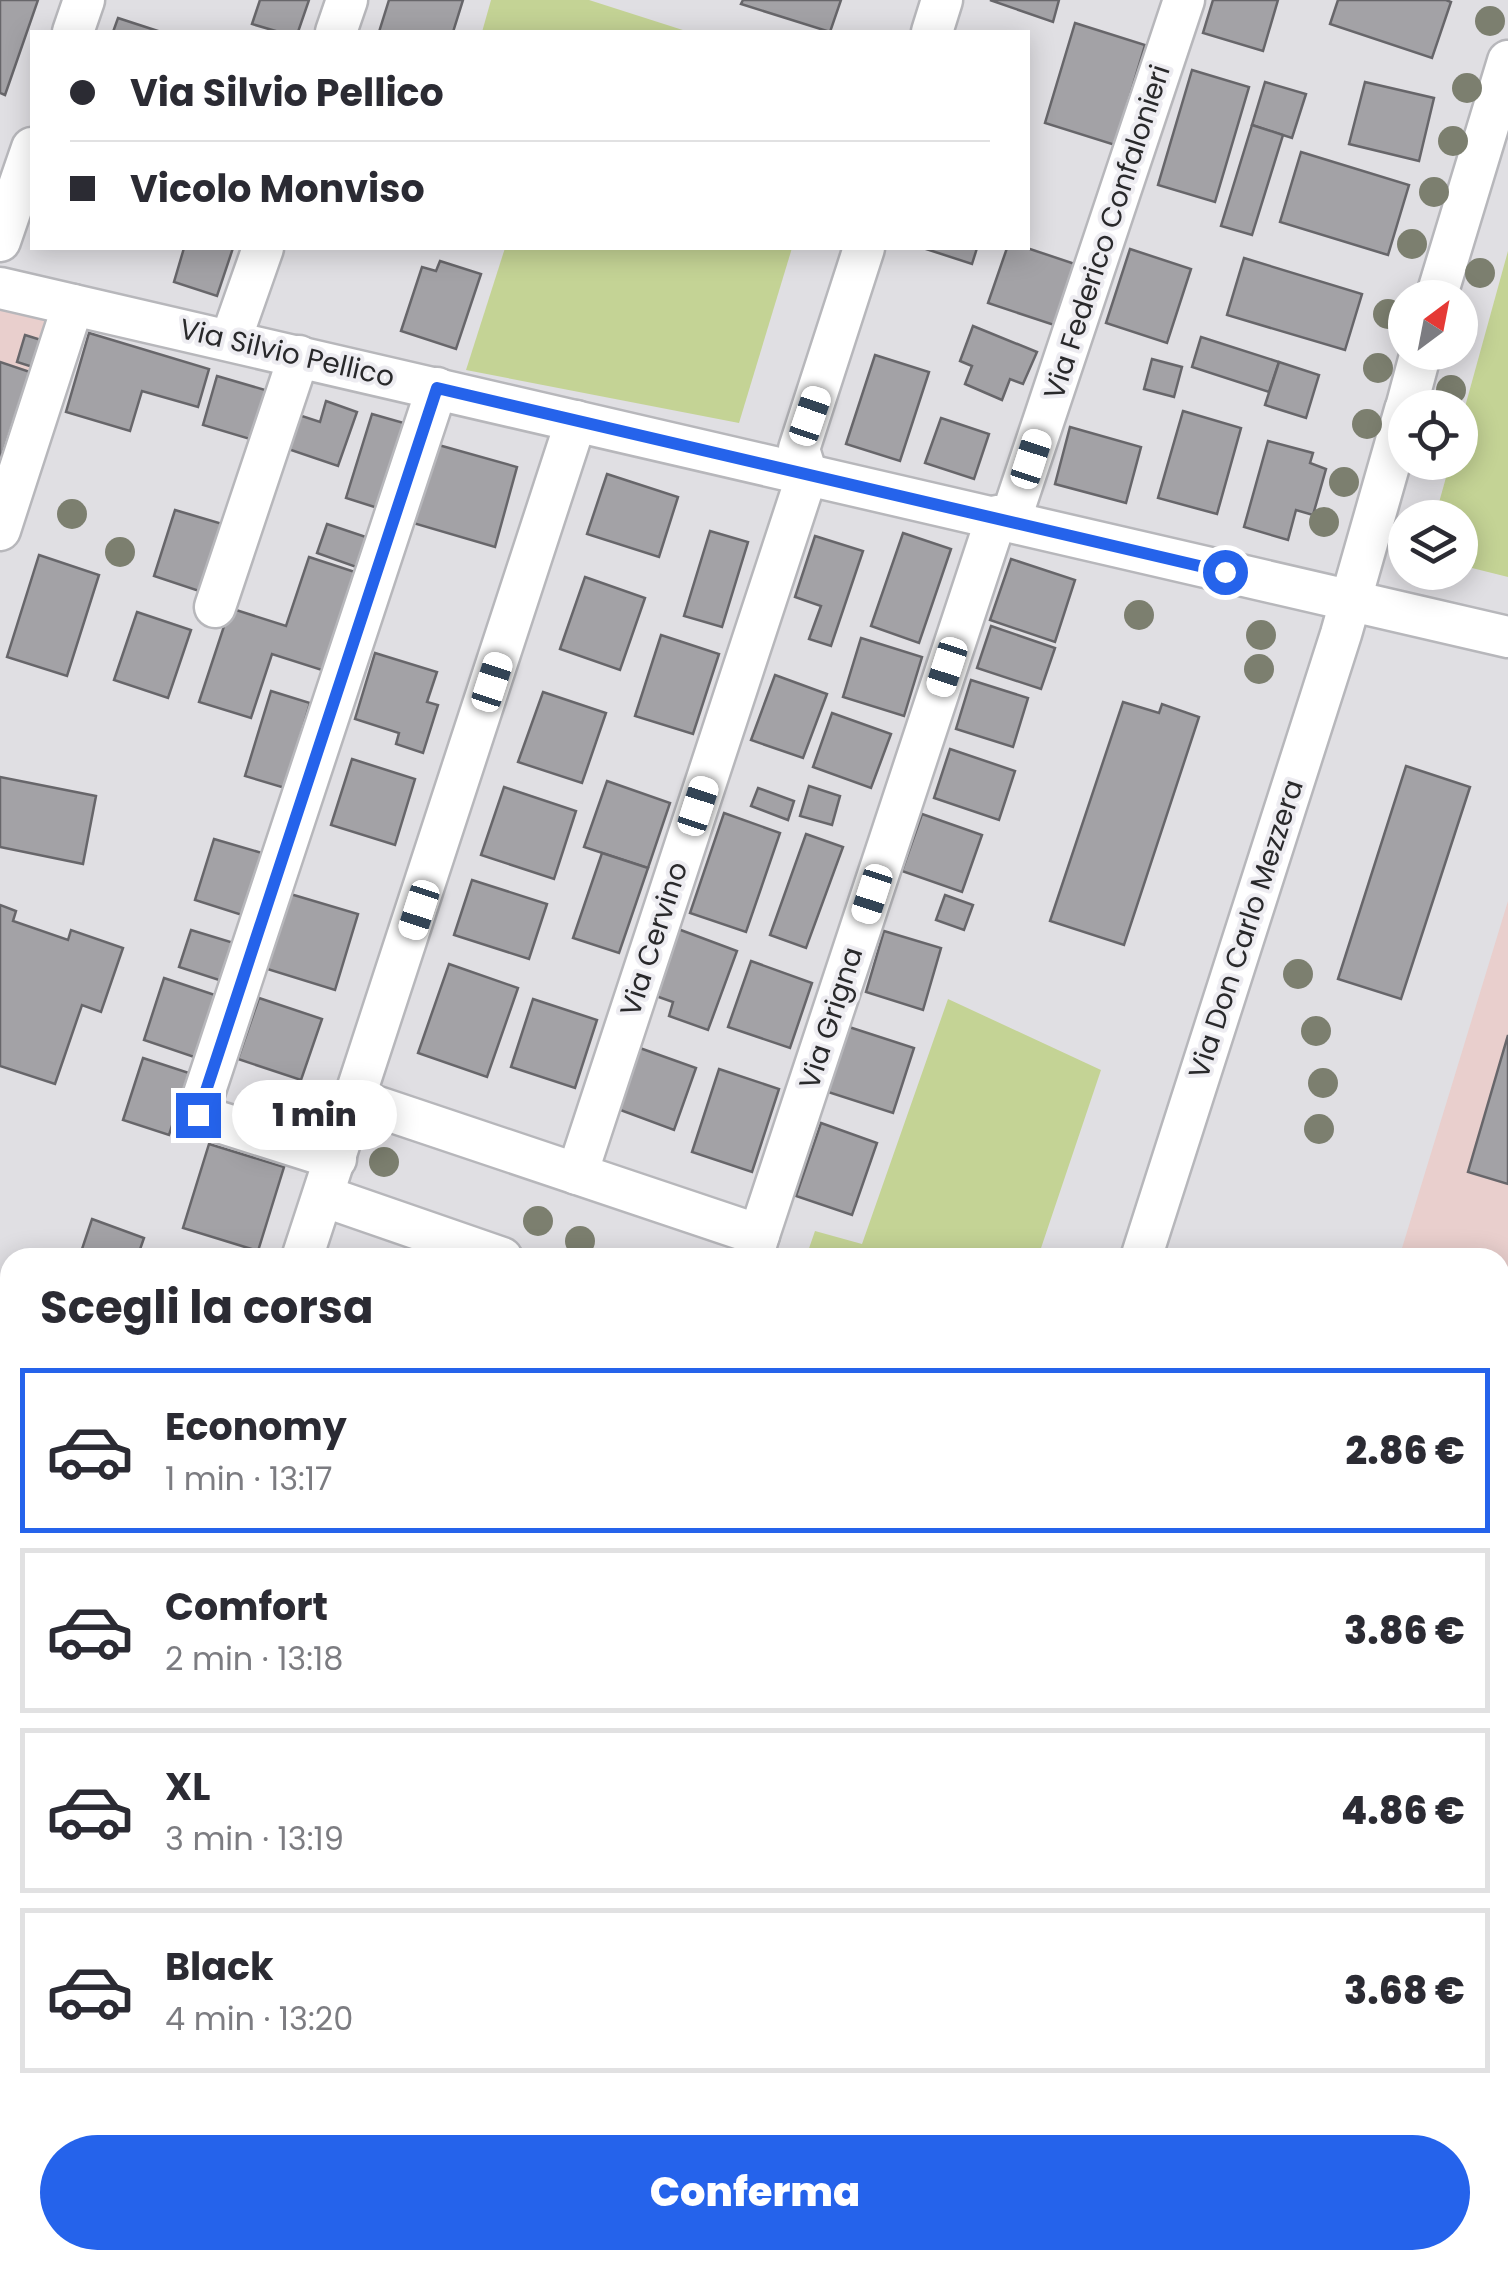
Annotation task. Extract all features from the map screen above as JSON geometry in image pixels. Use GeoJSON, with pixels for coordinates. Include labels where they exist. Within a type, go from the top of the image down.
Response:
{"type":"FeatureCollection","features":[{"type":"Feature","properties":{"kind":"street"},"geometry":{"type":"LineString","coordinates":[[74,30],[84,0]]}},
{"type":"Feature","properties":{"kind":"street"},"geometry":{"type":"LineString","coordinates":[[337,30],[347,0]]}},
{"type":"Feature","properties":{"kind":"street"},"geometry":{"type":"LineString","coordinates":[[933,30],[942,0]]}},
{"type":"Feature","properties":{"kind":"street","name":"Via Federico Confalonieri"},"geometry":{"type":"LineString","coordinates":[[1004,518],[1184,0]]}},
{"type":"Feature","properties":{"kind":"street"},"geometry":{"type":"LineString","coordinates":[[1441,280],[1508,61]]}},
{"type":"Feature","properties":{"kind":"street"},"geometry":{"type":"LineString","coordinates":[[0,241],[30,154]]}},
{"type":"Feature","properties":{"kind":"street"},"geometry":{"type":"LineString","coordinates":[[231,339],[262,250]]}},
{"type":"Feature","properties":{"kind":"street","name":"Via Cervino"},"geometry":{"type":"LineString","coordinates":[[576,1174],[807,475],[799,449],[863,250]]}},
{"type":"Feature","properties":{"kind":"street","name":"Via Silvio Pellico"},"geometry":{"type":"LineString","coordinates":[[0,288],[1508,638]]}},
{"type":"Feature","properties":{"kind":"street"},"geometry":{"type":"LineString","coordinates":[[0,530],[73,306]]}},
{"type":"Feature","properties":{"kind":"street"},"geometry":{"type":"LineString","coordinates":[[215,606],[299,356]]}},
{"type":"Feature","properties":{"kind":"street"},"geometry":{"type":"LineString","coordinates":[[336,1159],[198,1115],[437,388]]}},
{"type":"Feature","properties":{"kind":"street"},"geometry":{"type":"LineString","coordinates":[[305,1248],[357,1100],[576,421]]}},
{"type":"Feature","properties":{"kind":"street","name":"Via Don Carlo Mezzera"},"geometry":{"type":"LineString","coordinates":[[1145,1248],[1388,468]]}},
{"type":"Feature","properties":{"kind":"street","name":"Via Grigna"},"geometry":{"type":"LineString","coordinates":[[755,1246],[1004,518]]}},
{"type":"Feature","properties":{"kind":"street"},"geometry":{"type":"LineString","coordinates":[[357,1100],[576,1174],[755,1246]]}},
{"type":"Feature","properties":{"kind":"street"},"geometry":{"type":"LineString","coordinates":[[323,1196],[473,1248]]}},
{"type":"Feature","properties":{"kind":"shaded area"},"geometry":{"type":"Polygon","coordinates":[[[0,308],[49,319],[0,461],[0,308]]]}},
{"type":"Feature","properties":{"kind":"shaded area"},"geometry":{"type":"Polygon","coordinates":[[[1508,901],[1508,1248],[1402,1248],[1508,901]]]}},
{"type":"Feature","properties":{"kind":"green space"},"geometry":{"type":"Polygon","coordinates":[[[491,0],[589,0],[683,30],[483,30],[491,0]]]}},
{"type":"Feature","properties":{"kind":"green space"},"geometry":{"type":"Polygon","coordinates":[[[504,250],[791,250],[739,423],[466,370],[504,250]]]}},
{"type":"Feature","properties":{"kind":"green space"},"geometry":{"type":"Polygon","coordinates":[[[1508,251],[1508,577],[1478,570],[1478,500],[1440,500],[1445,480],[1478,480],[1478,390],[1470,390],[1508,251]]]}},
{"type":"Feature","properties":{"kind":"green space"},"geometry":{"type":"Polygon","coordinates":[[[948,999],[1101,1070],[1041,1248],[809,1248],[815,1231],[862,1244],[948,999]]]}},
{"type":"Feature","properties":{"kind":"building"},"geometry":{"type":"Polygon","coordinates":[[[0,0],[38,0],[5,95],[0,93],[0,0]]]}},
{"type":"Feature","properties":{"kind":"building"},"geometry":{"type":"Polygon","coordinates":[[[260,0],[309,0],[299,30],[272,30],[252,24],[260,0]]]}},
{"type":"Feature","properties":{"kind":"building"},"geometry":{"type":"Polygon","coordinates":[[[389,0],[463,0],[454,30],[380,30],[389,0]]]}},
{"type":"Feature","properties":{"kind":"building"},"geometry":{"type":"Polygon","coordinates":[[[743,0],[841,0],[831,30],[741,4],[743,0]]]}},
{"type":"Feature","properties":{"kind":"building"},"geometry":{"type":"Polygon","coordinates":[[[990,0],[1059,0],[1053,22],[990,0]]]}},
{"type":"Feature","properties":{"kind":"building"},"geometry":{"type":"Polygon","coordinates":[[[1213,0],[1278,0],[1263,51],[1203,33],[1213,0]]]}},
{"type":"Feature","properties":{"kind":"building"},"geometry":{"type":"Polygon","coordinates":[[[1338,0],[1451,2],[1432,58],[1330,24],[1338,0]]]}},
{"type":"Feature","properties":{"kind":"building"},"geometry":{"type":"Polygon","coordinates":[[[118,18],[155,30],[114,30],[118,18]]]}},
{"type":"Feature","properties":{"kind":"building"},"geometry":{"type":"Polygon","coordinates":[[[1075,23],[1145,45],[1115,145],[1045,123],[1075,23]]]}},
{"type":"Feature","properties":{"kind":"building"},"geometry":{"type":"Polygon","coordinates":[[[1192,70],[1249,87],[1215,202],[1158,185],[1192,70]]]}},
{"type":"Feature","properties":{"kind":"building"},"geometry":{"type":"Polygon","coordinates":[[[1265,82],[1306,94],[1292,138],[1252,125],[1265,82]]]}},
{"type":"Feature","properties":{"kind":"building"},"geometry":{"type":"Polygon","coordinates":[[[1365,82],[1434,98],[1419,161],[1349,144],[1365,82]]]}},
{"type":"Feature","properties":{"kind":"building"},"geometry":{"type":"Polygon","coordinates":[[[1252,125],[1283,135],[1252,235],[1221,226],[1252,125]]]}},
{"type":"Feature","properties":{"kind":"building"},"geometry":{"type":"Polygon","coordinates":[[[1301,152],[1409,185],[1388,255],[1280,222],[1301,152]]]}},
{"type":"Feature","properties":{"kind":"building"},"geometry":{"type":"Polygon","coordinates":[[[1030,249],[1075,264],[1054,325],[988,303],[1006,250],[1030,249]]]}},
{"type":"Feature","properties":{"kind":"building"},"geometry":{"type":"Polygon","coordinates":[[[1130,249],[1191,269],[1167,343],[1106,323],[1130,249]]]}},
{"type":"Feature","properties":{"kind":"building"},"geometry":{"type":"Polygon","coordinates":[[[183,250],[232,250],[217,296],[174,282],[183,250]]]}},
{"type":"Feature","properties":{"kind":"building"},"geometry":{"type":"Polygon","coordinates":[[[929,250],[976,250],[972,264],[929,250]]]}},
{"type":"Feature","properties":{"kind":"building"},"geometry":{"type":"Polygon","coordinates":[[[1244,258],[1362,294],[1345,350],[1227,315],[1244,258]]]}},
{"type":"Feature","properties":{"kind":"building"},"geometry":{"type":"Polygon","coordinates":[[[440,261],[481,274],[456,349],[401,331],[422,267],[436,271],[440,261]]]}},
{"type":"Feature","properties":{"kind":"building"},"geometry":{"type":"Polygon","coordinates":[[[973,326],[1037,352],[1023,384],[1010,379],[1002,400],[965,384],[972,366],[960,361],[973,326]]]}},
{"type":"Feature","properties":{"kind":"building"},"geometry":{"type":"Polygon","coordinates":[[[89,333],[209,369],[198,407],[142,391],[130,431],[66,412],[89,333]]]}},
{"type":"Feature","properties":{"kind":"building"},"geometry":{"type":"Polygon","coordinates":[[[25,335],[51,343],[42,370],[17,362],[25,335]]]}},
{"type":"Feature","properties":{"kind":"building"},"geometry":{"type":"Polygon","coordinates":[[[1201,337],[1279,362],[1269,392],[1192,367],[1201,337]]]}},
{"type":"Feature","properties":{"kind":"building"},"geometry":{"type":"Polygon","coordinates":[[[875,355],[929,372],[900,461],[846,444],[875,355]]]}},
{"type":"Feature","properties":{"kind":"building"},"geometry":{"type":"Polygon","coordinates":[[[1152,359],[1182,367],[1174,397],[1144,389],[1152,359]]]}},
{"type":"Feature","properties":{"kind":"building"},"geometry":{"type":"Polygon","coordinates":[[[0,362],[30,372],[0,461],[0,362]]]}},
{"type":"Feature","properties":{"kind":"building"},"geometry":{"type":"Polygon","coordinates":[[[1279,362],[1319,375],[1306,418],[1265,405],[1279,362]]]}},
{"type":"Feature","properties":{"kind":"building"},"geometry":{"type":"Polygon","coordinates":[[[217,376],[272,392],[257,441],[203,425],[217,376]]]}},
{"type":"Feature","properties":{"kind":"building"},"geometry":{"type":"Polygon","coordinates":[[[326,401],[357,412],[338,466],[288,449],[299,415],[320,422],[326,401]]]}},
{"type":"Feature","properties":{"kind":"building"},"geometry":{"type":"Polygon","coordinates":[[[1183,411],[1241,428],[1217,514],[1158,498],[1183,411]]]}},
{"type":"Feature","properties":{"kind":"building"},"geometry":{"type":"Polygon","coordinates":[[[372,414],[411,425],[384,510],[346,498],[372,414]]]}},
{"type":"Feature","properties":{"kind":"building"},"geometry":{"type":"Polygon","coordinates":[[[941,418],[989,434],[974,479],[925,463],[941,418]]]}},
{"type":"Feature","properties":{"kind":"building"},"geometry":{"type":"Polygon","coordinates":[[[1070,427],[1141,447],[1126,503],[1055,484],[1070,427]]]}},
{"type":"Feature","properties":{"kind":"building"},"geometry":{"type":"Polygon","coordinates":[[[1268,441],[1313,453],[1310,463],[1326,469],[1313,515],[1296,510],[1288,540],[1244,527],[1268,441]]]}},
{"type":"Feature","properties":{"kind":"building"},"geometry":{"type":"Polygon","coordinates":[[[435,444],[517,467],[495,547],[413,523],[435,444]]]}},
{"type":"Feature","properties":{"kind":"building"},"geometry":{"type":"Polygon","coordinates":[[[607,474],[678,497],[659,557],[587,534],[607,474]]]}},
{"type":"Feature","properties":{"kind":"building"},"geometry":{"type":"Polygon","coordinates":[[[175,510],[226,525],[205,593],[154,576],[175,510]]]}},
{"type":"Feature","properties":{"kind":"building"},"geometry":{"type":"Polygon","coordinates":[[[327,524],[369,538],[359,568],[317,553],[327,524]]]}},
{"type":"Feature","properties":{"kind":"building"},"geometry":{"type":"Polygon","coordinates":[[[710,531],[748,542],[722,627],[684,616],[710,531]]]}},
{"type":"Feature","properties":{"kind":"building"},"geometry":{"type":"Polygon","coordinates":[[[903,533],[951,549],[919,643],[871,626],[903,533]]]}},
{"type":"Feature","properties":{"kind":"building"},"geometry":{"type":"Polygon","coordinates":[[[815,536],[863,551],[831,646],[809,639],[821,606],[795,597],[815,536]]]}},
{"type":"Feature","properties":{"kind":"building"},"geometry":{"type":"Polygon","coordinates":[[[39,555],[99,575],[67,676],[7,657],[39,555]]]}},
{"type":"Feature","properties":{"kind":"building"},"geometry":{"type":"Polygon","coordinates":[[[309,557],[358,573],[325,671],[272,654],[251,718],[199,702],[230,608],[286,626],[309,557]]]}},
{"type":"Feature","properties":{"kind":"building"},"geometry":{"type":"Polygon","coordinates":[[[1011,559],[1075,580],[1055,642],[990,620],[1011,559]]]}},
{"type":"Feature","properties":{"kind":"building"},"geometry":{"type":"Polygon","coordinates":[[[585,577],[645,598],[620,670],[560,649],[585,577]]]}},
{"type":"Feature","properties":{"kind":"building"},"geometry":{"type":"Polygon","coordinates":[[[137,612],[191,630],[168,698],[114,680],[137,612]]]}},
{"type":"Feature","properties":{"kind":"building"},"geometry":{"type":"Polygon","coordinates":[[[991,626],[1055,648],[1041,689],[977,668],[991,626]]]}},
{"type":"Feature","properties":{"kind":"building"},"geometry":{"type":"Polygon","coordinates":[[[661,635],[719,654],[693,734],[635,716],[661,635]]]}},
{"type":"Feature","properties":{"kind":"building"},"geometry":{"type":"Polygon","coordinates":[[[861,638],[922,657],[904,716],[843,697],[861,638]]]}},
{"type":"Feature","properties":{"kind":"building"},"geometry":{"type":"Polygon","coordinates":[[[375,653],[437,672],[427,702],[438,705],[423,753],[396,744],[399,733],[355,719],[375,653]]]}},
{"type":"Feature","properties":{"kind":"building"},"geometry":{"type":"Polygon","coordinates":[[[775,675],[827,694],[803,758],[751,740],[775,675]]]}},
{"type":"Feature","properties":{"kind":"building"},"geometry":{"type":"Polygon","coordinates":[[[971,680],[1028,698],[1013,747],[956,729],[971,680]]]}},
{"type":"Feature","properties":{"kind":"building"},"geometry":{"type":"Polygon","coordinates":[[[271,691],[310,703],[285,788],[245,776],[271,691]]]}},
{"type":"Feature","properties":{"kind":"building"},"geometry":{"type":"Polygon","coordinates":[[[543,692],[606,713],[582,783],[518,762],[543,692]]]}},
{"type":"Feature","properties":{"kind":"building"},"geometry":{"type":"Polygon","coordinates":[[[1123,702],[1159,713],[1162,704],[1199,717],[1124,945],[1050,921],[1123,702]]]}},
{"type":"Feature","properties":{"kind":"building"},"geometry":{"type":"Polygon","coordinates":[[[832,713],[891,734],[871,788],[813,767],[832,713]]]}},
{"type":"Feature","properties":{"kind":"building"},"geometry":{"type":"Polygon","coordinates":[[[950,749],[1015,771],[999,820],[934,798],[950,749]]]}},
{"type":"Feature","properties":{"kind":"building"},"geometry":{"type":"Polygon","coordinates":[[[352,759],[415,779],[395,845],[331,825],[352,759]]]}},
{"type":"Feature","properties":{"kind":"building"},"geometry":{"type":"Polygon","coordinates":[[[1406,766],[1470,787],[1401,999],[1338,979],[1406,766]]]}},
{"type":"Feature","properties":{"kind":"building"},"geometry":{"type":"Polygon","coordinates":[[[0,777],[96,796],[83,864],[0,847],[0,777]]]}},
{"type":"Feature","properties":{"kind":"building"},"geometry":{"type":"Polygon","coordinates":[[[607,781],[670,803],[648,868],[584,847],[607,781]]]}},
{"type":"Feature","properties":{"kind":"building"},"geometry":{"type":"Polygon","coordinates":[[[809,786],[840,796],[832,825],[800,816],[809,786]]]}},
{"type":"Feature","properties":{"kind":"building"},"geometry":{"type":"Polygon","coordinates":[[[504,787],[576,811],[554,879],[481,855],[504,787]]]}},
{"type":"Feature","properties":{"kind":"building"},"geometry":{"type":"Polygon","coordinates":[[[758,788],[794,801],[788,820],[751,806],[758,788]]]}},
{"type":"Feature","properties":{"kind":"building"},"geometry":{"type":"Polygon","coordinates":[[[724,813],[780,833],[746,932],[690,913],[724,813]]]}},
{"type":"Feature","properties":{"kind":"building"},"geometry":{"type":"Polygon","coordinates":[[[922,814],[982,835],[962,892],[902,871],[922,814]]]}},
{"type":"Feature","properties":{"kind":"building"},"geometry":{"type":"Polygon","coordinates":[[[806,834],[843,847],[806,948],[770,935],[806,834]]]}},
{"type":"Feature","properties":{"kind":"building"},"geometry":{"type":"Polygon","coordinates":[[[214,839],[262,853],[242,915],[195,900],[214,839]]]}},
{"type":"Feature","properties":{"kind":"building"},"geometry":{"type":"Polygon","coordinates":[[[602,853],[648,868],[619,953],[573,938],[602,853]]]}},
{"type":"Feature","properties":{"kind":"building"},"geometry":{"type":"Polygon","coordinates":[[[472,880],[547,904],[529,959],[454,935],[472,880]]]}},
{"type":"Feature","properties":{"kind":"building"},"geometry":{"type":"Polygon","coordinates":[[[287,893],[358,914],[335,990],[264,968],[287,893]]]}},
{"type":"Feature","properties":{"kind":"building"},"geometry":{"type":"Polygon","coordinates":[[[945,895],[973,905],[964,930],[936,920],[945,895]]]}},
{"type":"Feature","properties":{"kind":"building"},"geometry":{"type":"Polygon","coordinates":[[[0,905],[16,911],[13,921],[68,940],[71,930],[123,948],[101,1012],[82,1005],[55,1084],[0,1066],[0,905]]]}},
{"type":"Feature","properties":{"kind":"building"},"geometry":{"type":"Polygon","coordinates":[[[678,929],[737,951],[708,1030],[669,1016],[673,1002],[653,995],[678,929]]]}},
{"type":"Feature","properties":{"kind":"building"},"geometry":{"type":"Polygon","coordinates":[[[191,930],[234,943],[222,981],[179,967],[191,930]]]}},
{"type":"Feature","properties":{"kind":"building"},"geometry":{"type":"Polygon","coordinates":[[[884,931],[941,948],[923,1010],[866,992],[884,931]]]}},
{"type":"Feature","properties":{"kind":"building"},"geometry":{"type":"Polygon","coordinates":[[[751,961],[812,983],[790,1048],[728,1027],[751,961]]]}},
{"type":"Feature","properties":{"kind":"building"},"geometry":{"type":"Polygon","coordinates":[[[449,964],[518,988],[487,1077],[418,1053],[449,964]]]}},
{"type":"Feature","properties":{"kind":"building"},"geometry":{"type":"Polygon","coordinates":[[[164,978],[218,996],[197,1058],[144,1040],[164,978]]]}},
{"type":"Feature","properties":{"kind":"building"},"geometry":{"type":"Polygon","coordinates":[[[259,998],[322,1019],[301,1080],[238,1059],[259,998]]]}},
{"type":"Feature","properties":{"kind":"building"},"geometry":{"type":"Polygon","coordinates":[[[533,999],[597,1020],[575,1088],[511,1067],[533,999]]]}},
{"type":"Feature","properties":{"kind":"building"},"geometry":{"type":"Polygon","coordinates":[[[849,1027],[914,1048],[893,1113],[828,1092],[849,1027]]]}},
{"type":"Feature","properties":{"kind":"building"},"geometry":{"type":"Polygon","coordinates":[[[1508,1035],[1508,1184],[1468,1172],[1508,1035]]]}},
{"type":"Feature","properties":{"kind":"building"},"geometry":{"type":"Polygon","coordinates":[[[637,1047],[696,1068],[674,1130],[615,1108],[637,1047]]]}},
{"type":"Feature","properties":{"kind":"building"},"geometry":{"type":"Polygon","coordinates":[[[143,1058],[189,1073],[169,1135],[123,1120],[143,1058]]]}},
{"type":"Feature","properties":{"kind":"building"},"geometry":{"type":"Polygon","coordinates":[[[719,1069],[779,1089],[752,1172],[692,1152],[719,1069]]]}},
{"type":"Feature","properties":{"kind":"building"},"geometry":{"type":"Polygon","coordinates":[[[821,1123],[877,1143],[852,1215],[796,1196],[821,1123]]]}},
{"type":"Feature","properties":{"kind":"building"},"geometry":{"type":"Polygon","coordinates":[[[209,1144],[284,1167],[259,1248],[183,1228],[209,1144]]]}},
{"type":"Feature","properties":{"kind":"building"},"geometry":{"type":"Polygon","coordinates":[[[92,1219],[144,1238],[140,1248],[82,1248],[92,1219]]]}},
{"type":"Feature","properties":{"kind":"route"},"geometry":{"type":"LineString","coordinates":[[198,1115],[437,388],[1225,572]]}}]}
